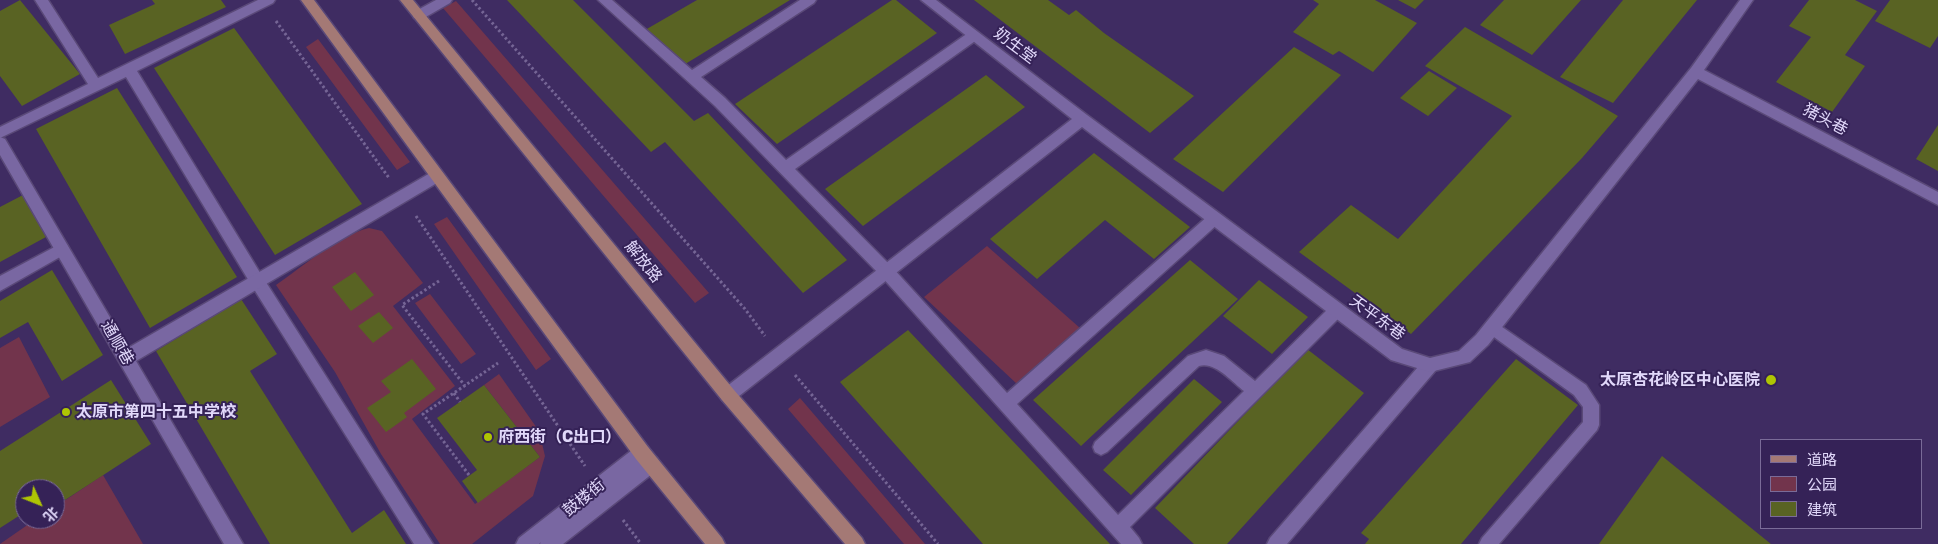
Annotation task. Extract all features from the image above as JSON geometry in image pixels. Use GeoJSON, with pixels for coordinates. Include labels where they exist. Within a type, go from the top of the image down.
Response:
{"type":"FeatureCollection","features":[{"type":"Feature","properties":{"kind":"main road"},"geometry":{"type":"LineString","coordinates":[[307,0],[647,458],[716,544]]}},
{"type":"Feature","properties":{"kind":"main road","name":"解放路"},"geometry":{"type":"LineString","coordinates":[[406,0],[728,394],[856,544]]}},
{"type":"Feature","properties":{"kind":"street"},"geometry":{"type":"LineString","coordinates":[[41,0],[96,86]]}},
{"type":"Feature","properties":{"kind":"street"},"geometry":{"type":"LineString","coordinates":[[419,15],[446,0]]}},
{"type":"Feature","properties":{"kind":"street"},"geometry":{"type":"LineString","coordinates":[[606,0],[720,102],[886,271],[1133,544]]}},
{"type":"Feature","properties":{"kind":"street"},"geometry":{"type":"LineString","coordinates":[[691,77],[810,0]]}},
{"type":"Feature","properties":{"kind":"street","name":"奶生堂"},"geometry":{"type":"LineString","coordinates":[[928,0],[1082,119]]}},
{"type":"Feature","properties":{"kind":"street"},"geometry":{"type":"LineString","coordinates":[[1276,544],[1430,365],[1464,357],[1492,328],[1696,72],[1747,0]]}},
{"type":"Feature","properties":{"kind":"street"},"geometry":{"type":"LineString","coordinates":[[0,134],[266,1]]}},
{"type":"Feature","properties":{"kind":"street"},"geometry":{"type":"LineString","coordinates":[[785,169],[973,36]]}},
{"type":"Feature","properties":{"kind":"street"},"geometry":{"type":"LineString","coordinates":[[129,70],[257,281],[424,544]]}},
{"type":"Feature","properties":{"kind":"street","name":"猪头巷"},"geometry":{"type":"LineString","coordinates":[[1696,72],[1938,199]]}},
{"type":"Feature","properties":{"kind":"street"},"geometry":{"type":"LineString","coordinates":[[728,394],[1082,119]]}},
{"type":"Feature","properties":{"kind":"street","name":"天平东巷"},"geometry":{"type":"LineString","coordinates":[[1082,119],[1398,355],[1430,365]]}},
{"type":"Feature","properties":{"kind":"street","name":"通顺巷"},"geometry":{"type":"LineString","coordinates":[[0,143],[234,544]]}},
{"type":"Feature","properties":{"kind":"street"},"geometry":{"type":"LineString","coordinates":[[126,358],[437,176]]}},
{"type":"Feature","properties":{"kind":"street"},"geometry":{"type":"LineString","coordinates":[[1006,404],[1214,219]]}},
{"type":"Feature","properties":{"kind":"street"},"geometry":{"type":"LineString","coordinates":[[0,284],[62,249]]}},
{"type":"Feature","properties":{"kind":"street"},"geometry":{"type":"LineString","coordinates":[[1118,527],[1254,390],[1337,310]]}},
{"type":"Feature","properties":{"kind":"street"},"geometry":{"type":"LineString","coordinates":[[1488,544],[1591,425],[1591,405],[1580,390],[1492,328]]}},
{"type":"Feature","properties":{"kind":"street"},"geometry":{"type":"LineString","coordinates":[[1101,447],[1194,361],[1206,357],[1218,361],[1254,390]]}},
{"type":"Feature","properties":{"kind":"street","name":"鼓楼街"},"geometry":{"type":"LineString","coordinates":[[525,544],[603,492],[647,458]]}},
{"type":"Feature","properties":{"kind":"street","name":"鼓楼街"},"geometry":{"type":"LineString","coordinates":[[548,544],[603,492]]}},
{"type":"Feature","properties":{"kind":"path"},"geometry":{"type":"LineString","coordinates":[[472,0],[746,309],[778,355],[938,544]]}},
{"type":"Feature","properties":{"kind":"path"},"geometry":{"type":"LineString","coordinates":[[266,1],[402,196],[603,492],[641,544]]}},
{"type":"Feature","properties":{"kind":"path"},"geometry":{"type":"LineString","coordinates":[[439,281],[402,305],[465,386]]}},
{"type":"Feature","properties":{"kind":"path"},"geometry":{"type":"LineString","coordinates":[[469,476],[423,414],[498,363]]}},
{"type":"Feature","properties":{"kind":"path"},"geometry":{"type":"LineString","coordinates":[[454,393],[460,402]]}},
{"type":"Feature","properties":{"kind":"green space"},"geometry":{"type":"Polygon","coordinates":[[[456,1],[709,293],[695,303],[443,8],[456,1]]]}},
{"type":"Feature","properties":{"kind":"green space"},"geometry":{"type":"Polygon","coordinates":[[[318,39],[410,162],[397,170],[306,47],[318,39]]]}},
{"type":"Feature","properties":{"kind":"green space"},"geometry":{"type":"Polygon","coordinates":[[[447,217],[551,359],[536,370],[434,224],[447,217]]]}},
{"type":"Feature","properties":{"kind":"green space"},"geometry":{"type":"Polygon","coordinates":[[[369,228],[382,231],[423,283],[393,306],[455,386],[412,419],[475,504],[540,457],[484,385],[499,374],[539,431],[545,456],[533,496],[472,544],[440,544],[381,454],[335,372],[276,285],[333,244],[345,237],[369,228]]]}},
{"type":"Feature","properties":{"kind":"green space"},"geometry":{"type":"Polygon","coordinates":[[[987,246],[1080,328],[1017,384],[924,297],[987,246]]]}},
{"type":"Feature","properties":{"kind":"green space"},"geometry":{"type":"Polygon","coordinates":[[[430,294],[476,354],[461,364],[415,303],[430,294]]]}},
{"type":"Feature","properties":{"kind":"green space"},"geometry":{"type":"Polygon","coordinates":[[[19,337],[50,397],[0,427],[0,348],[19,337]]]}},
{"type":"Feature","properties":{"kind":"green space"},"geometry":{"type":"Polygon","coordinates":[[[800,398],[925,544],[904,544],[788,409],[800,398]]]}},
{"type":"Feature","properties":{"kind":"green space"},"geometry":{"type":"Polygon","coordinates":[[[103,475],[143,544],[0,544],[22,529],[65,529],[65,500],[103,475]]]}},
{"type":"Feature","properties":{"kind":"building"},"geometry":{"type":"Polygon","coordinates":[[[20,0],[80,74],[22,106],[0,76],[0,11],[20,0]]]}},
{"type":"Feature","properties":{"kind":"building"},"geometry":{"type":"Polygon","coordinates":[[[152,0],[221,0],[226,7],[125,54],[109,25],[155,4],[152,0]]]}},
{"type":"Feature","properties":{"kind":"building"},"geometry":{"type":"Polygon","coordinates":[[[507,0],[573,0],[694,121],[708,113],[847,260],[803,293],[665,142],[651,152],[507,0]]]}},
{"type":"Feature","properties":{"kind":"building"},"geometry":{"type":"Polygon","coordinates":[[[697,0],[790,0],[682,66],[645,30],[697,0]]]}},
{"type":"Feature","properties":{"kind":"building"},"geometry":{"type":"Polygon","coordinates":[[[892,0],[896,0],[937,33],[777,144],[735,104],[892,0]]]}},
{"type":"Feature","properties":{"kind":"building"},"geometry":{"type":"Polygon","coordinates":[[[974,0],[1048,0],[1069,15],[1076,10],[1104,33],[1194,96],[1150,133],[974,0]]]}},
{"type":"Feature","properties":{"kind":"building"},"geometry":{"type":"Polygon","coordinates":[[[1313,0],[1375,0],[1417,23],[1373,72],[1339,51],[1333,55],[1293,32],[1319,4],[1313,0]]]}},
{"type":"Feature","properties":{"kind":"building"},"geometry":{"type":"Polygon","coordinates":[[[1398,0],[1424,0],[1415,9],[1398,0]]]}},
{"type":"Feature","properties":{"kind":"building"},"geometry":{"type":"Polygon","coordinates":[[[1504,0],[1581,0],[1532,55],[1480,25],[1504,0]]]}},
{"type":"Feature","properties":{"kind":"building"},"geometry":{"type":"Polygon","coordinates":[[[1623,0],[1697,0],[1613,103],[1560,77],[1623,0]]]}},
{"type":"Feature","properties":{"kind":"building"},"geometry":{"type":"Polygon","coordinates":[[[1809,0],[1855,0],[1877,11],[1845,55],[1865,66],[1832,112],[1776,82],[1811,37],[1789,26],[1809,0]]]}},
{"type":"Feature","properties":{"kind":"building"},"geometry":{"type":"Polygon","coordinates":[[[1890,0],[1938,0],[1938,36],[1930,48],[1875,21],[1890,0]]]}},
{"type":"Feature","properties":{"kind":"building"},"geometry":{"type":"Polygon","coordinates":[[[1465,27],[1618,116],[1582,158],[1411,334],[1299,252],[1351,205],[1398,239],[1512,116],[1425,66],[1465,27]]]}},
{"type":"Feature","properties":{"kind":"building"},"geometry":{"type":"Polygon","coordinates":[[[234,28],[362,204],[275,255],[154,68],[234,28]]]}},
{"type":"Feature","properties":{"kind":"building"},"geometry":{"type":"Polygon","coordinates":[[[1294,47],[1341,75],[1223,192],[1173,159],[1294,47]]]}},
{"type":"Feature","properties":{"kind":"building"},"geometry":{"type":"Polygon","coordinates":[[[1429,71],[1457,88],[1428,116],[1400,98],[1429,71]]]}},
{"type":"Feature","properties":{"kind":"building"},"geometry":{"type":"Polygon","coordinates":[[[986,75],[1025,107],[863,226],[825,189],[986,75]]]}},
{"type":"Feature","properties":{"kind":"building"},"geometry":{"type":"Polygon","coordinates":[[[117,88],[237,277],[150,328],[36,129],[117,88]]]}},
{"type":"Feature","properties":{"kind":"building"},"geometry":{"type":"Polygon","coordinates":[[[1938,125],[1938,171],[1916,159],[1938,125]]]}},
{"type":"Feature","properties":{"kind":"building"},"geometry":{"type":"Polygon","coordinates":[[[1094,153],[1190,227],[1154,259],[1105,220],[1037,279],[990,239],[1094,153]]]}},
{"type":"Feature","properties":{"kind":"building"},"geometry":{"type":"Polygon","coordinates":[[[23,195],[46,237],[0,262],[0,207],[23,195]]]}},
{"type":"Feature","properties":{"kind":"building"},"geometry":{"type":"Polygon","coordinates":[[[1190,260],[1238,299],[1081,446],[1033,400],[1190,260]]]}},
{"type":"Feature","properties":{"kind":"building"},"geometry":{"type":"Polygon","coordinates":[[[52,270],[103,355],[62,381],[28,322],[0,338],[0,301],[52,270]]]}},
{"type":"Feature","properties":{"kind":"building"},"geometry":{"type":"Polygon","coordinates":[[[355,272],[374,295],[351,311],[332,287],[355,272]]]}},
{"type":"Feature","properties":{"kind":"building"},"geometry":{"type":"Polygon","coordinates":[[[1259,280],[1308,317],[1272,354],[1223,316],[1259,280]]]}},
{"type":"Feature","properties":{"kind":"building"},"geometry":{"type":"Polygon","coordinates":[[[241,299],[277,354],[250,371],[352,533],[384,510],[406,544],[270,544],[156,351],[241,299]]]}},
{"type":"Feature","properties":{"kind":"building"},"geometry":{"type":"Polygon","coordinates":[[[379,312],[393,328],[373,343],[358,326],[379,312]]]}},
{"type":"Feature","properties":{"kind":"building"},"geometry":{"type":"Polygon","coordinates":[[[908,330],[1110,544],[983,544],[840,382],[908,330]]]}},
{"type":"Feature","properties":{"kind":"building"},"geometry":{"type":"Polygon","coordinates":[[[1307,349],[1364,393],[1227,544],[1194,544],[1155,508],[1307,349]]]}},
{"type":"Feature","properties":{"kind":"building"},"geometry":{"type":"Polygon","coordinates":[[[412,359],[436,389],[404,413],[407,417],[386,432],[367,408],[391,392],[381,381],[412,359]]]}},
{"type":"Feature","properties":{"kind":"building"},"geometry":{"type":"Polygon","coordinates":[[[1516,359],[1578,405],[1461,544],[1365,544],[1369,539],[1361,533],[1516,359]]]}},
{"type":"Feature","properties":{"kind":"building"},"geometry":{"type":"Polygon","coordinates":[[[1194,379],[1222,402],[1131,495],[1103,470],[1194,379]]]}},
{"type":"Feature","properties":{"kind":"building"},"geometry":{"type":"Polygon","coordinates":[[[111,380],[151,444],[65,500],[65,479],[15,479],[15,518],[0,528],[0,451],[111,380]]]}},
{"type":"Feature","properties":{"kind":"building","name":"府西街（C出口）"},"geometry":{"type":"Polygon","coordinates":[[[484,385],[540,457],[478,503],[462,481],[477,470],[437,418],[484,385]]]}},
{"type":"Feature","properties":{"kind":"building"},"geometry":{"type":"Polygon","coordinates":[[[1662,456],[1771,544],[1599,544],[1662,456]]]}},
{"type":"Feature","properties":{"kind":"place","name":"太原杏花岭区中心医院"},"geometry":{"type":"Point","coordinates":[1771,380]}},
{"type":"Feature","properties":{"kind":"place","name":"太原市第四十五中学校"},"geometry":{"type":"Point","coordinates":[66,412]}},
{"type":"Feature","properties":{"kind":"place","name":"府西街（C出口）"},"geometry":{"type":"Point","coordinates":[488,437]}}]}
